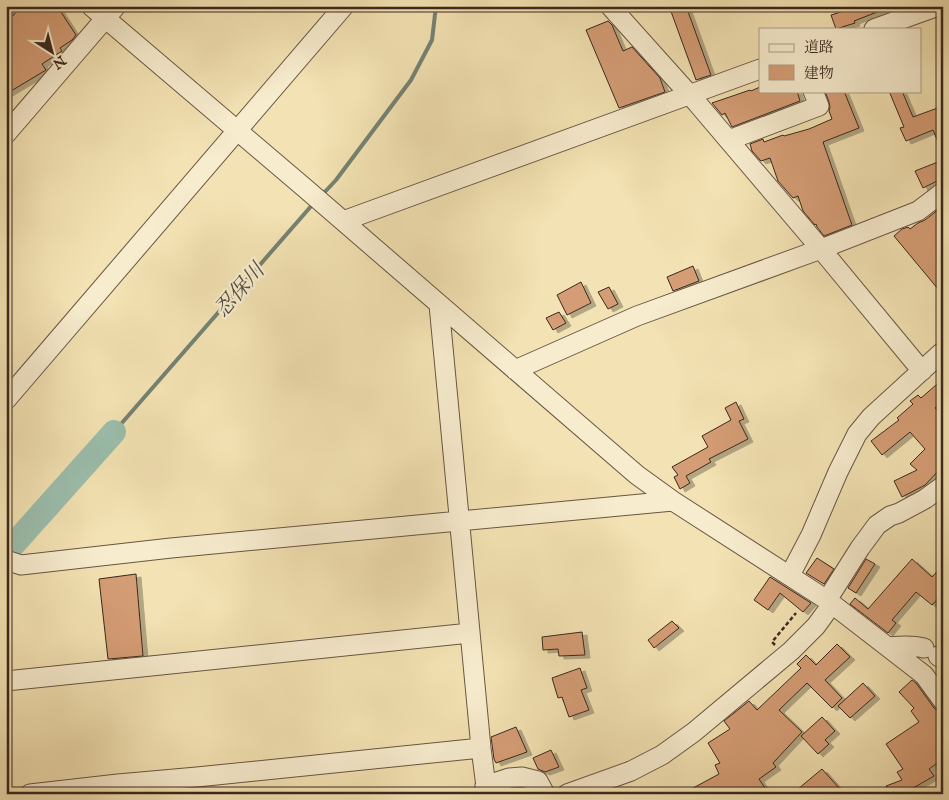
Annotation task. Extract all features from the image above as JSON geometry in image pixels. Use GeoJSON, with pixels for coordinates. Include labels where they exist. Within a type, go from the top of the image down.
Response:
{"type":"FeatureCollection","features":[{"type":"Feature","properties":{"kind":"street"},"geometry":{"type":"LineString","coordinates":[[91,6],[110,12],[237,131],[637,474],[673,501],[829,602],[924,675],[941,694]]}},
{"type":"Feature","properties":{"kind":"street"},"geometry":{"type":"LineString","coordinates":[[6,400],[344,6]]}},
{"type":"Feature","properties":{"kind":"street"},"geometry":{"type":"LineString","coordinates":[[610,6],[729,140],[922,370]]}},
{"type":"Feature","properties":{"kind":"street"},"geometry":{"type":"LineString","coordinates":[[877,28],[938,6]]}},
{"type":"Feature","properties":{"kind":"street"},"geometry":{"type":"LineString","coordinates":[[6,134],[110,12]]}},
{"type":"Feature","properties":{"kind":"street"},"geometry":{"type":"LineString","coordinates":[[343,222],[759,69]]}},
{"type":"Feature","properties":{"kind":"street"},"geometry":{"type":"LineString","coordinates":[[729,140],[819,106],[813,92]]}},
{"type":"Feature","properties":{"kind":"street"},"geometry":{"type":"LineString","coordinates":[[515,370],[637,316],[821,249],[918,211],[943,192]]}},
{"type":"Feature","properties":{"kind":"street"},"geometry":{"type":"LineString","coordinates":[[439,304],[486,790],[509,778],[522,777],[538,780],[544,794]]}},
{"type":"Feature","properties":{"kind":"street"},"geometry":{"type":"LineString","coordinates":[[790,575],[811,535],[838,472],[857,434],[871,417],[942,353]]}},
{"type":"Feature","properties":{"kind":"street"},"geometry":{"type":"LineString","coordinates":[[567,794],[596,789],[662,755],[685,738],[791,651],[816,626],[860,548],[877,525],[890,516],[925,499],[943,486]]}},
{"type":"Feature","properties":{"kind":"street"},"geometry":{"type":"LineString","coordinates":[[14,562],[673,501]]}},
{"type":"Feature","properties":{"kind":"street"},"geometry":{"type":"LineString","coordinates":[[6,681],[470,633]]}},
{"type":"Feature","properties":{"kind":"street"},"geometry":{"type":"LineString","coordinates":[[888,647],[916,646],[935,654]]}},
{"type":"Feature","properties":{"kind":"street"},"geometry":{"type":"LineString","coordinates":[[30,794],[481,748]]}},
{"type":"Feature","properties":{"kind":"building"},"geometry":{"type":"Polygon","coordinates":[[[25,6],[57,6],[76,35],[60,48],[62,51],[42,64],[46,70],[6,94],[6,19],[25,6]]]}},
{"type":"Feature","properties":{"kind":"building"},"geometry":{"type":"Polygon","coordinates":[[[669,6],[686,6],[711,75],[696,80],[669,6]]]}},
{"type":"Feature","properties":{"kind":"building"},"geometry":{"type":"Polygon","coordinates":[[[860,6],[890,7],[839,28],[836,28],[831,15],[860,6]]]}},
{"type":"Feature","properties":{"kind":"building"},"geometry":{"type":"Polygon","coordinates":[[[608,21],[612,25],[623,51],[632,47],[660,78],[665,92],[619,108],[586,30],[608,21]]]}},
{"type":"Feature","properties":{"kind":"building"},"geometry":{"type":"Polygon","coordinates":[[[759,87],[759,92],[797,92],[800,101],[732,127],[725,113],[722,115],[712,103],[759,87]]]}},
{"type":"Feature","properties":{"kind":"building"},"geometry":{"type":"Polygon","coordinates":[[[825,92],[844,92],[859,128],[823,142],[852,225],[824,236],[816,224],[803,211],[798,196],[793,198],[778,181],[770,158],[761,161],[752,151],[750,144],[763,139],[764,142],[809,129],[832,119],[829,111],[829,102],[825,92]]]}},
{"type":"Feature","properties":{"kind":"building"},"geometry":{"type":"Polygon","coordinates":[[[889,92],[902,92],[913,117],[943,106],[943,154],[933,130],[906,141],[900,128],[904,127],[889,92]]]}},
{"type":"Feature","properties":{"kind":"building"},"geometry":{"type":"Polygon","coordinates":[[[943,160],[943,178],[923,188],[915,171],[943,160]]]}},
{"type":"Feature","properties":{"kind":"building"},"geometry":{"type":"Polygon","coordinates":[[[943,206],[943,295],[894,236],[902,229],[908,227],[910,229],[925,220],[943,206]]]}},
{"type":"Feature","properties":{"kind":"building"},"geometry":{"type":"Polygon","coordinates":[[[693,266],[699,281],[673,291],[667,277],[693,266]]]}},
{"type":"Feature","properties":{"kind":"building"},"geometry":{"type":"Polygon","coordinates":[[[581,282],[591,303],[567,315],[557,295],[581,282]]]}},
{"type":"Feature","properties":{"kind":"building"},"geometry":{"type":"Polygon","coordinates":[[[609,287],[618,304],[608,309],[598,292],[609,287]]]}},
{"type":"Feature","properties":{"kind":"building"},"geometry":{"type":"Polygon","coordinates":[[[559,312],[566,323],[553,330],[546,318],[559,312]]]}},
{"type":"Feature","properties":{"kind":"building"},"geometry":{"type":"Polygon","coordinates":[[[943,379],[943,400],[935,408],[943,416],[943,466],[925,485],[902,497],[894,481],[917,470],[910,464],[925,449],[910,432],[882,455],[871,441],[899,420],[897,418],[913,404],[910,401],[918,395],[921,398],[943,379]]]}},
{"type":"Feature","properties":{"kind":"building"},"geometry":{"type":"Polygon","coordinates":[[[736,402],[744,419],[739,421],[748,439],[709,459],[711,462],[686,476],[690,483],[680,489],[674,477],[678,475],[672,467],[708,447],[702,436],[731,420],[725,408],[736,402]]]}},
{"type":"Feature","properties":{"kind":"building"},"geometry":{"type":"Polygon","coordinates":[[[817,558],[834,569],[824,584],[806,573],[817,558]]]}},
{"type":"Feature","properties":{"kind":"building"},"geometry":{"type":"Polygon","coordinates":[[[866,559],[875,564],[856,593],[848,588],[866,559]]]}},
{"type":"Feature","properties":{"kind":"building"},"geometry":{"type":"Polygon","coordinates":[[[912,559],[932,577],[943,565],[943,593],[932,605],[916,592],[892,620],[896,623],[888,633],[850,604],[855,598],[868,609],[912,559]]]}},
{"type":"Feature","properties":{"kind":"building"},"geometry":{"type":"Polygon","coordinates":[[[136,574],[143,656],[108,659],[99,579],[136,574]]]}},
{"type":"Feature","properties":{"kind":"building"},"geometry":{"type":"Polygon","coordinates":[[[770,577],[811,603],[803,612],[780,593],[768,610],[754,600],[770,577]]]}},
{"type":"Feature","properties":{"kind":"building"},"geometry":{"type":"Polygon","coordinates":[[[672,621],[679,628],[654,648],[648,640],[672,621]]]}},
{"type":"Feature","properties":{"kind":"building"},"geometry":{"type":"Polygon","coordinates":[[[582,632],[585,655],[559,656],[558,649],[543,650],[542,637],[582,632]]]}},
{"type":"Feature","properties":{"kind":"building"},"geometry":{"type":"Polygon","coordinates":[[[837,644],[850,657],[825,680],[842,698],[832,708],[807,683],[779,710],[802,732],[773,763],[776,767],[759,779],[769,794],[682,794],[719,774],[715,765],[720,763],[708,743],[730,729],[724,721],[749,701],[757,710],[801,668],[797,664],[806,655],[816,665],[837,644]]]}},
{"type":"Feature","properties":{"kind":"building"},"geometry":{"type":"Polygon","coordinates":[[[580,668],[587,688],[581,690],[589,710],[569,717],[562,697],[558,698],[552,678],[580,668]]]}},
{"type":"Feature","properties":{"kind":"building"},"geometry":{"type":"Polygon","coordinates":[[[912,680],[934,708],[943,712],[943,759],[929,769],[934,776],[908,791],[907,789],[896,794],[890,794],[886,786],[902,780],[897,772],[903,769],[886,744],[919,722],[911,711],[914,708],[899,692],[912,680]]]}},
{"type":"Feature","properties":{"kind":"building"},"geometry":{"type":"Polygon","coordinates":[[[863,683],[875,696],[850,718],[838,706],[863,683]]]}},
{"type":"Feature","properties":{"kind":"building"},"geometry":{"type":"Polygon","coordinates":[[[822,717],[835,731],[825,740],[829,744],[818,754],[801,736],[822,717]]]}},
{"type":"Feature","properties":{"kind":"building"},"geometry":{"type":"Polygon","coordinates":[[[516,727],[527,752],[496,763],[491,737],[516,727]]]}},
{"type":"Feature","properties":{"kind":"building"},"geometry":{"type":"Polygon","coordinates":[[[551,750],[559,767],[545,772],[538,769],[533,758],[551,750]]]}},
{"type":"Feature","properties":{"kind":"building"},"geometry":{"type":"Polygon","coordinates":[[[822,769],[839,788],[832,794],[792,794],[822,769]]]}},
{"type":"Feature","properties":{"kind":"waterway","name":"忍保川"},"geometry":{"type":"LineString","coordinates":[[322,195],[336,180],[411,80],[432,40],[436,6]]}},
{"type":"Feature","properties":{"kind":"waterway","name":"忍保川"},"geometry":{"type":"LineString","coordinates":[[114,432],[313,204]]}},
{"type":"Feature","properties":{"kind":"waterway","name":"忍保川"},"geometry":{"type":"LineString","coordinates":[[6,553],[114,432]]}}]}
